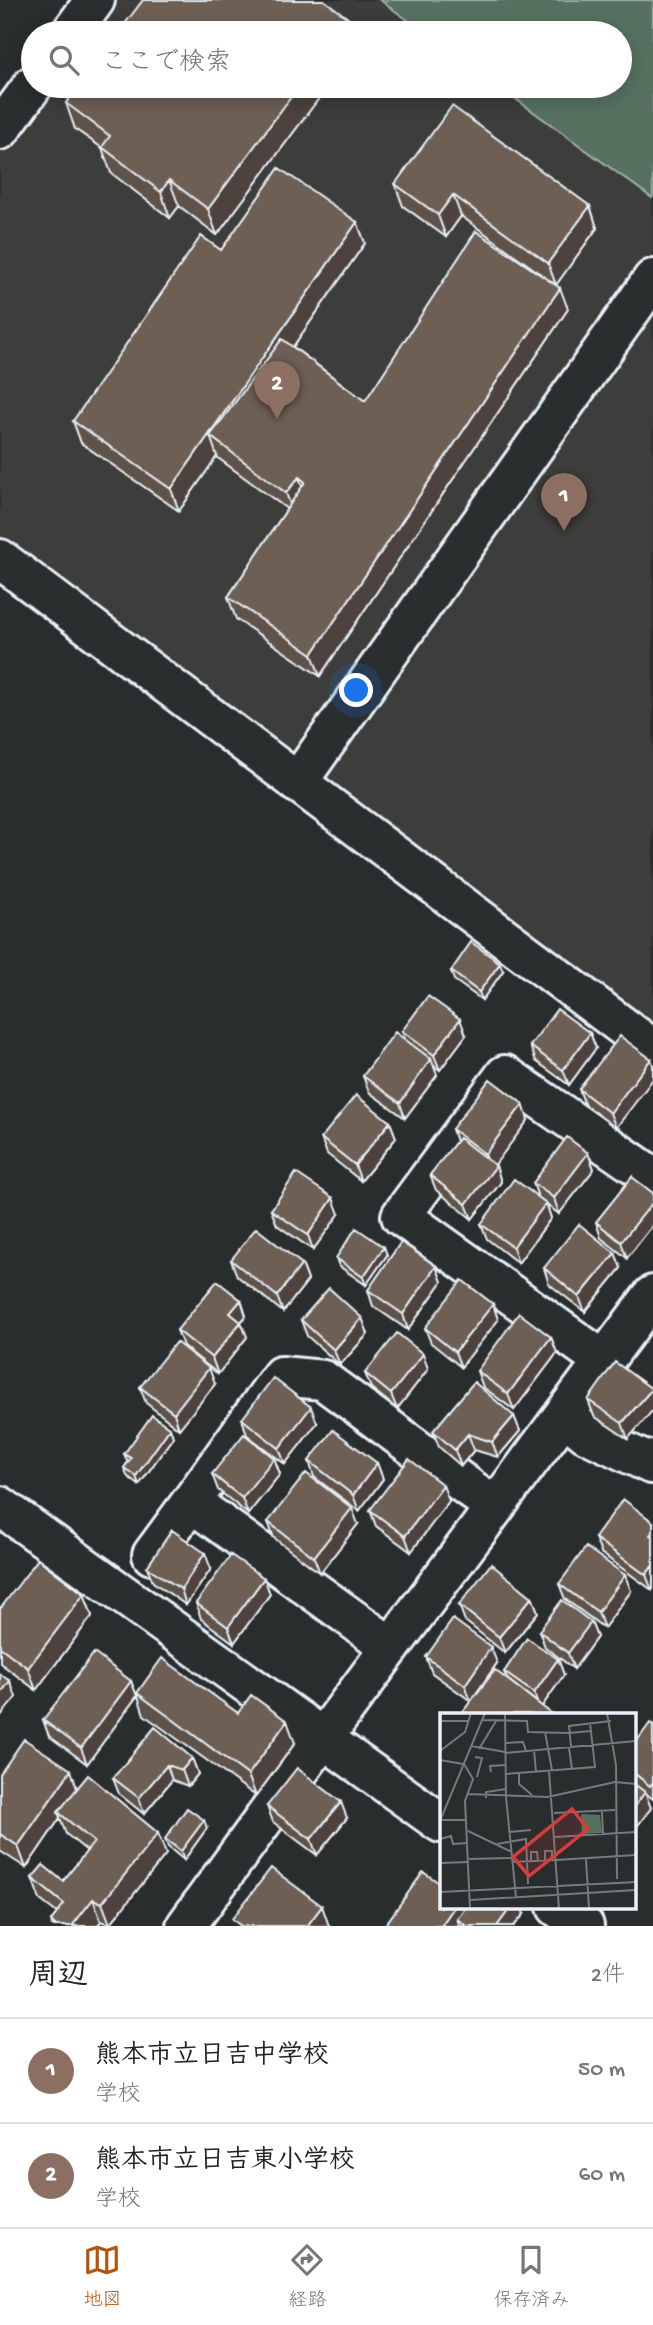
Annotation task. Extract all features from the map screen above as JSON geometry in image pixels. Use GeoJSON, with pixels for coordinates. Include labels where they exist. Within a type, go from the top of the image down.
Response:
{"type":"FeatureCollection","features":[{"type":"Feature","properties":{"kind":"street"},"geometry":{"type":"LineString","coordinates":[[80,21],[95,0]]}},
{"type":"Feature","properties":{"kind":"street"},"geometry":{"type":"LineString","coordinates":[[0,131],[24,98]]}},
{"type":"Feature","properties":{"kind":"street"},"geometry":{"type":"LineString","coordinates":[[297,783],[653,279]]}},
{"type":"Feature","properties":{"kind":"street"},"geometry":{"type":"LineString","coordinates":[[0,559],[653,1049]]}},
{"type":"Feature","properties":{"kind":"street"},"geometry":{"type":"LineString","coordinates":[[604,1361],[401,1216],[505,1075],[653,1177]]}},
{"type":"Feature","properties":{"kind":"street"},"geometry":{"type":"LineString","coordinates":[[186,1926],[604,1361],[647,1314]]}},
{"type":"Feature","properties":{"kind":"street"},"geometry":{"type":"LineString","coordinates":[[152,1555],[281,1376],[323,1380],[495,1507]]}},
{"type":"Feature","properties":{"kind":"street"},"geometry":{"type":"LineString","coordinates":[[564,1415],[586,1433],[651,1464],[653,1460]]}},
{"type":"Feature","properties":{"kind":"street"},"geometry":{"type":"LineString","coordinates":[[191,1502],[391,1647]]}},
{"type":"Feature","properties":{"kind":"street"},"geometry":{"type":"LineString","coordinates":[[0,1506],[440,1822]]}},
{"type":"Feature","properties":{"kind":"street"},"geometry":{"type":"LineString","coordinates":[[560,1909],[584,1926]]}},
{"type":"Feature","properties":{"kind":"shaded area"},"geometry":{"type":"Polygon","coordinates":[[[95,0],[653,0],[653,1049],[0,559],[0,130],[24,98],[632,98],[632,21],[80,21],[95,0]]]}},
{"type":"Feature","properties":{"kind":"green space"},"geometry":{"type":"Polygon","coordinates":[[[380,0],[653,0],[652,198],[514,98],[632,98],[632,21],[409,21],[380,0]]]}},
{"type":"Feature","properties":{"kind":"building"},"geometry":{"type":"Polygon","coordinates":[[[143,0],[324,0],[349,19],[347,21],[127,21],[143,0]]]}},
{"type":"Feature","properties":{"kind":"building"},"geometry":{"type":"Polygon","coordinates":[[[70,98],[290,98],[208,209],[169,180],[161,192],[102,147],[110,136],[66,103],[70,98]]]}},
{"type":"Feature","properties":{"kind":"building"},"geometry":{"type":"Polygon","coordinates":[[[452,106],[590,206],[548,263],[453,195],[438,215],[395,184],[452,106]]]}},
{"type":"Feature","properties":{"kind":"building"},"geometry":{"type":"Polygon","coordinates":[[[279,168],[357,222],[171,489],[73,421],[201,236],[221,250],[279,168]]]}},
{"type":"Feature","properties":{"kind":"building"},"geometry":{"type":"Polygon","coordinates":[[[476,231],[560,288],[312,654],[228,597],[305,482],[299,477],[286,493],[210,436],[282,339],[365,401],[476,231]]]}},
{"type":"Feature","properties":{"kind":"building"},"geometry":{"type":"Polygon","coordinates":[[[471,942],[500,963],[479,992],[451,971],[471,942]]]}},
{"type":"Feature","properties":{"kind":"building"},"geometry":{"type":"Polygon","coordinates":[[[428,996],[460,1019],[434,1055],[402,1031],[428,996]]]}},
{"type":"Feature","properties":{"kind":"building"},"geometry":{"type":"Polygon","coordinates":[[[557,1009],[590,1033],[563,1070],[530,1046],[557,1009]]]}},
{"type":"Feature","properties":{"kind":"building"},"geometry":{"type":"Polygon","coordinates":[[[395,1032],[431,1059],[400,1103],[363,1076],[395,1032]]]}},
{"type":"Feature","properties":{"kind":"building"},"geometry":{"type":"Polygon","coordinates":[[[620,1036],[651,1059],[610,1113],[579,1089],[620,1036]]]}},
{"type":"Feature","properties":{"kind":"building"},"geometry":{"type":"Polygon","coordinates":[[[490,1079],[523,1104],[485,1154],[452,1129],[490,1079]]]}},
{"type":"Feature","properties":{"kind":"building"},"geometry":{"type":"Polygon","coordinates":[[[356,1095],[390,1122],[355,1165],[321,1138],[356,1095]]]}},
{"type":"Feature","properties":{"kind":"building"},"geometry":{"type":"Polygon","coordinates":[[[567,1137],[588,1153],[554,1198],[533,1183],[567,1137]]]}},
{"type":"Feature","properties":{"kind":"building"},"geometry":{"type":"Polygon","coordinates":[[[459,1138],[496,1166],[466,1204],[430,1175],[459,1138]]]}},
{"type":"Feature","properties":{"kind":"building"},"geometry":{"type":"Polygon","coordinates":[[[296,1173],[333,1198],[308,1235],[271,1210],[296,1173]]]}},
{"type":"Feature","properties":{"kind":"building"},"geometry":{"type":"Polygon","coordinates":[[[632,1177],[653,1193],[653,1202],[621,1242],[596,1222],[632,1177]]]}},
{"type":"Feature","properties":{"kind":"building"},"geometry":{"type":"Polygon","coordinates":[[[514,1179],[546,1203],[513,1247],[481,1224],[514,1179]]]}},
{"type":"Feature","properties":{"kind":"building"},"geometry":{"type":"Polygon","coordinates":[[[579,1224],[615,1253],[579,1297],[544,1268],[579,1224]]]}},
{"type":"Feature","properties":{"kind":"building"},"geometry":{"type":"Polygon","coordinates":[[[256,1228],[302,1264],[277,1296],[231,1260],[256,1228]]]}},
{"type":"Feature","properties":{"kind":"building"},"geometry":{"type":"Polygon","coordinates":[[[356,1228],[384,1247],[363,1277],[336,1258],[356,1228]]]}},
{"type":"Feature","properties":{"kind":"building"},"geometry":{"type":"Polygon","coordinates":[[[401,1242],[436,1266],[403,1314],[368,1290],[401,1242]]]}},
{"type":"Feature","properties":{"kind":"building"},"geometry":{"type":"Polygon","coordinates":[[[462,1280],[493,1304],[455,1352],[425,1328],[462,1280]]]}},
{"type":"Feature","properties":{"kind":"building"},"geometry":{"type":"Polygon","coordinates":[[[217,1281],[241,1300],[230,1313],[241,1322],[212,1358],[177,1330],[217,1281]]]}},
{"type":"Feature","properties":{"kind":"building"},"geometry":{"type":"Polygon","coordinates":[[[329,1288],[362,1318],[334,1350],[301,1320],[329,1288]]]}},
{"type":"Feature","properties":{"kind":"building"},"geometry":{"type":"Polygon","coordinates":[[[519,1313],[551,1337],[508,1394],[477,1371],[519,1313]]]}},
{"type":"Feature","properties":{"kind":"building"},"geometry":{"type":"Polygon","coordinates":[[[397,1333],[423,1354],[391,1394],[365,1373],[397,1333]]]}},
{"type":"Feature","properties":{"kind":"building"},"geometry":{"type":"Polygon","coordinates":[[[176,1342],[209,1368],[174,1413],[140,1387],[176,1342]]]}},
{"type":"Feature","properties":{"kind":"building"},"geometry":{"type":"Polygon","coordinates":[[[615,1362],[652,1389],[622,1423],[588,1400],[615,1362]]]}},
{"type":"Feature","properties":{"kind":"building"},"geometry":{"type":"Polygon","coordinates":[[[273,1378],[311,1407],[279,1448],[242,1419],[273,1378]]]}},
{"type":"Feature","properties":{"kind":"building"},"geometry":{"type":"Polygon","coordinates":[[[474,1382],[514,1416],[492,1442],[468,1434],[455,1450],[433,1431],[474,1382]]]}},
{"type":"Feature","properties":{"kind":"building"},"geometry":{"type":"Polygon","coordinates":[[[152,1415],[170,1428],[136,1476],[124,1468],[131,1458],[124,1454],[152,1415]]]}},
{"type":"Feature","properties":{"kind":"building"},"geometry":{"type":"Polygon","coordinates":[[[333,1430],[377,1463],[353,1495],[309,1461],[333,1430]]]}},
{"type":"Feature","properties":{"kind":"building"},"geometry":{"type":"Polygon","coordinates":[[[244,1434],[274,1458],[242,1498],[212,1474],[244,1434]]]}},
{"type":"Feature","properties":{"kind":"building"},"geometry":{"type":"Polygon","coordinates":[[[409,1459],[443,1485],[405,1536],[370,1510],[409,1459]]]}},
{"type":"Feature","properties":{"kind":"building"},"geometry":{"type":"Polygon","coordinates":[[[306,1473],[352,1508],[314,1557],[268,1522],[306,1473]]]}},
{"type":"Feature","properties":{"kind":"building"},"geometry":{"type":"Polygon","coordinates":[[[623,1499],[653,1522],[650,1535],[653,1536],[653,1565],[646,1575],[595,1538],[623,1499]]]}},
{"type":"Feature","properties":{"kind":"building"},"geometry":{"type":"Polygon","coordinates":[[[172,1530],[205,1553],[181,1589],[147,1567],[172,1530]]]}},
{"type":"Feature","properties":{"kind":"building"},"geometry":{"type":"Polygon","coordinates":[[[586,1547],[625,1575],[598,1612],[559,1584],[586,1547]]]}},
{"type":"Feature","properties":{"kind":"building"},"geometry":{"type":"Polygon","coordinates":[[[231,1555],[264,1578],[228,1627],[196,1603],[231,1555]]]}},
{"type":"Feature","properties":{"kind":"building"},"geometry":{"type":"Polygon","coordinates":[[[38,1559],[84,1594],[28,1668],[0,1647],[0,1609],[38,1559]]]}},
{"type":"Feature","properties":{"kind":"building"},"geometry":{"type":"Polygon","coordinates":[[[491,1564],[532,1597],[499,1637],[459,1605],[491,1564]]]}},
{"type":"Feature","properties":{"kind":"building"},"geometry":{"type":"Polygon","coordinates":[[[562,1600],[591,1622],[568,1653],[539,1631],[562,1600]]]}},
{"type":"Feature","properties":{"kind":"building"},"geometry":{"type":"Polygon","coordinates":[[[453,1619],[491,1647],[465,1685],[426,1657],[453,1619]]]}},
{"type":"Feature","properties":{"kind":"building"},"geometry":{"type":"Polygon","coordinates":[[[527,1638],[558,1659],[534,1693],[504,1672],[527,1638]]]}},
{"type":"Feature","properties":{"kind":"building"},"geometry":{"type":"Polygon","coordinates":[[[94,1653],[131,1681],[81,1748],[43,1720],[94,1653]]]}},
{"type":"Feature","properties":{"kind":"building"},"geometry":{"type":"Polygon","coordinates":[[[162,1658],[238,1713],[251,1695],[287,1721],[248,1775],[137,1693],[162,1658]]]}},
{"type":"Feature","properties":{"kind":"building"},"geometry":{"type":"Polygon","coordinates":[[[495,1670],[551,1713],[462,1713],[495,1670]]]}},
{"type":"Feature","properties":{"kind":"building"},"geometry":{"type":"Polygon","coordinates":[[[0,1674],[10,1681],[0,1694],[0,1674]]]}},
{"type":"Feature","properties":{"kind":"building"},"geometry":{"type":"Polygon","coordinates":[[[650,1723],[653,1725],[653,1782],[650,1786],[636,1775],[636,1742],[650,1723]]]}},
{"type":"Feature","properties":{"kind":"building"},"geometry":{"type":"Polygon","coordinates":[[[155,1727],[192,1758],[182,1770],[167,1765],[139,1798],[113,1778],[155,1727]]]}},
{"type":"Feature","properties":{"kind":"building"},"geometry":{"type":"Polygon","coordinates":[[[24,1739],[71,1770],[18,1846],[0,1834],[0,1774],[24,1739]]]}},
{"type":"Feature","properties":{"kind":"building"},"geometry":{"type":"Polygon","coordinates":[[[297,1768],[341,1802],[311,1839],[267,1806],[297,1768]]]}},
{"type":"Feature","properties":{"kind":"building"},"geometry":{"type":"Polygon","coordinates":[[[88,1775],[158,1833],[102,1903],[93,1899],[72,1926],[56,1926],[51,1921],[64,1904],[32,1878],[43,1865],[63,1881],[94,1842],[58,1812],[88,1775]]]}},
{"type":"Feature","properties":{"kind":"building"},"geometry":{"type":"Polygon","coordinates":[[[636,1785],[645,1792],[636,1804],[636,1785]]]}},
{"type":"Feature","properties":{"kind":"building"},"geometry":{"type":"Polygon","coordinates":[[[187,1808],[204,1820],[181,1851],[165,1839],[187,1808]]]}},
{"type":"Feature","properties":{"kind":"building"},"geometry":{"type":"Polygon","coordinates":[[[271,1868],[322,1906],[307,1926],[241,1926],[232,1919],[271,1868]]]}},
{"type":"Feature","properties":{"kind":"building"},"geometry":{"type":"Polygon","coordinates":[[[423,1872],[440,1883],[440,1909],[453,1909],[441,1926],[386,1924],[423,1872]]]}},
{"type":"Feature","properties":{"kind":"building"},"geometry":{"type":"Polygon","coordinates":[[[464,1909],[510,1909],[497,1926],[467,1926],[457,1919],[464,1909]]]}},
{"type":"Feature","properties":{"kind":"place","name":"熊本市立日吉東小学校"},"geometry":{"type":"Point","coordinates":[277,419]}},
{"type":"Feature","properties":{"kind":"place","name":"熊本市立日吉中学校"},"geometry":{"type":"Point","coordinates":[564,531]}}]}
